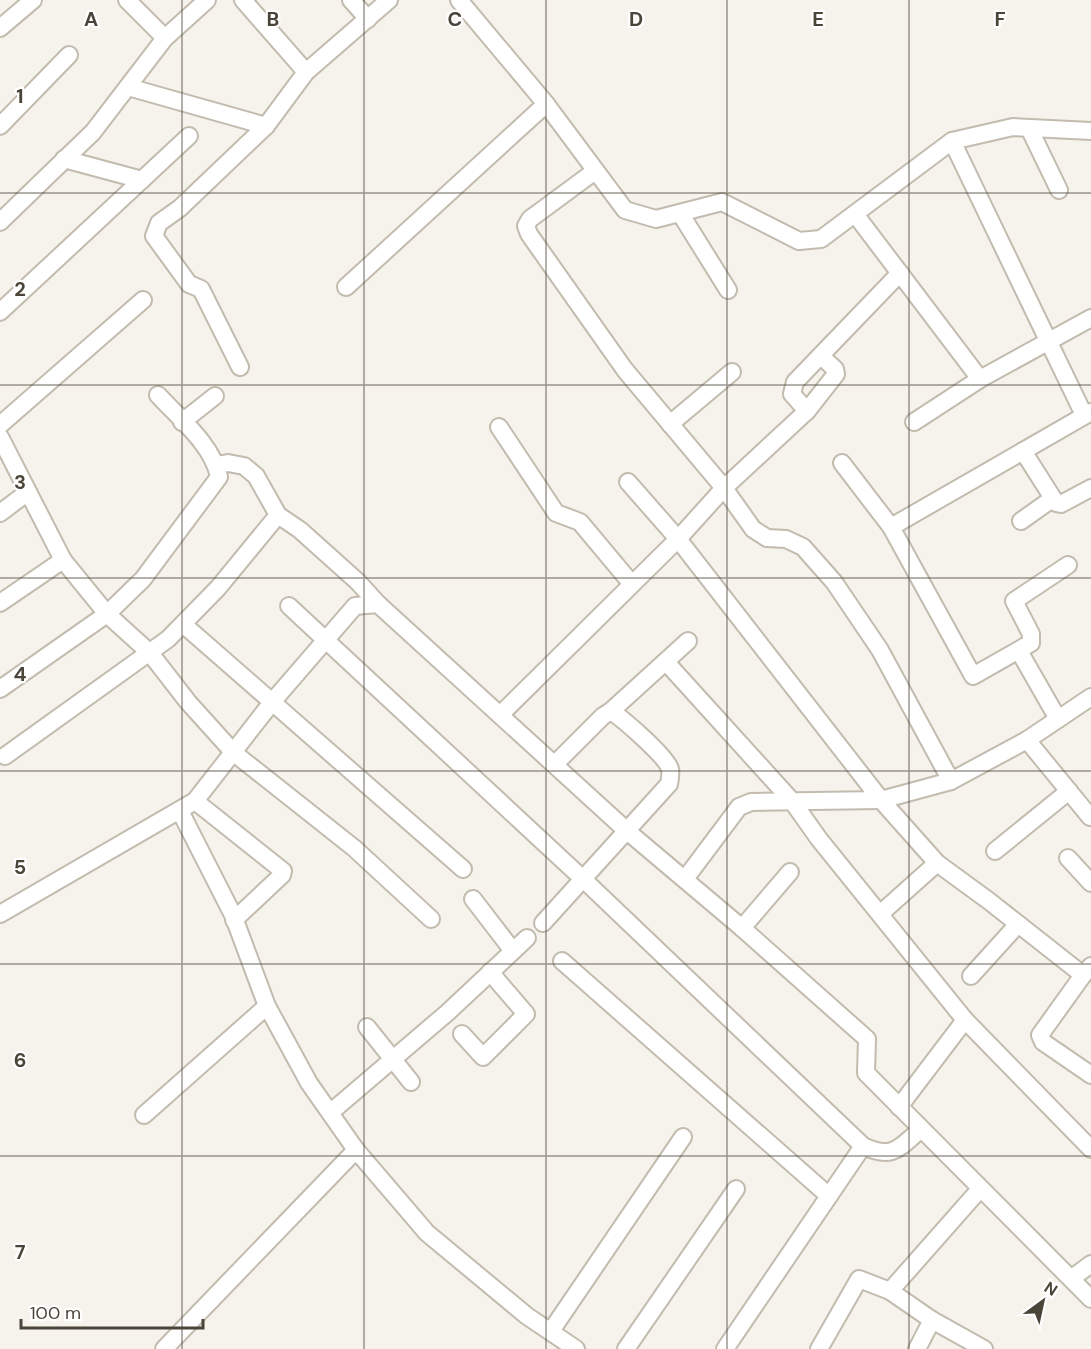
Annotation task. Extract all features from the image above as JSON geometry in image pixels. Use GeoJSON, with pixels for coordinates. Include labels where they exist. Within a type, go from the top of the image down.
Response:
{"type":"FeatureCollection","features":[{"type":"Feature","properties":{"kind":"street"},"geometry":{"type":"LineString","coordinates":[[0,28],[33,0]]}},
{"type":"Feature","properties":{"kind":"street"},"geometry":{"type":"LineString","coordinates":[[127,0],[165,38]]}},
{"type":"Feature","properties":{"kind":"street"},"geometry":{"type":"LineString","coordinates":[[0,222],[93,132],[165,38],[207,0]]}},
{"type":"Feature","properties":{"kind":"street"},"geometry":{"type":"LineString","coordinates":[[243,0],[306,72]]}},
{"type":"Feature","properties":{"kind":"street"},"geometry":{"type":"LineString","coordinates":[[351,0],[368,19]]}},
{"type":"Feature","properties":{"kind":"street"},"geometry":{"type":"LineString","coordinates":[[240,367],[201,289],[189,284],[153,236],[159,223],[180,208],[266,126],[306,72],[389,0]]}},
{"type":"Feature","properties":{"kind":"street"},"geometry":{"type":"LineString","coordinates":[[459,0],[546,104],[625,210],[656,219],[722,202],[799,241],[821,239],[952,141],[1013,127],[1091,131]]}},
{"type":"Feature","properties":{"kind":"street"},"geometry":{"type":"LineString","coordinates":[[0,126],[69,55]]}},
{"type":"Feature","properties":{"kind":"street"},"geometry":{"type":"LineString","coordinates":[[128,87],[266,126]]}},
{"type":"Feature","properties":{"kind":"street"},"geometry":{"type":"LineString","coordinates":[[346,287],[546,104]]}},
{"type":"Feature","properties":{"kind":"street"},"geometry":{"type":"LineString","coordinates":[[1029,128],[1059,190]]}},
{"type":"Feature","properties":{"kind":"street"},"geometry":{"type":"LineString","coordinates":[[0,312],[189,136]]}},
{"type":"Feature","properties":{"kind":"street"},"geometry":{"type":"LineString","coordinates":[[891,527],[1088,414],[1048,342],[952,141]]}},
{"type":"Feature","properties":{"kind":"street"},"geometry":{"type":"LineString","coordinates":[[64,159],[142,180]]}},
{"type":"Feature","properties":{"kind":"street"},"geometry":{"type":"LineString","coordinates":[[594,171],[530,219],[526,226],[529,234],[625,369],[724,488],[753,529],[767,538],[786,539],[803,547],[834,582],[880,650],[951,781]]}},
{"type":"Feature","properties":{"kind":"street"},"geometry":{"type":"LineString","coordinates":[[680,213],[728,290]]}},
{"type":"Feature","properties":{"kind":"street"},"geometry":{"type":"LineString","coordinates":[[855,214],[980,379]]}},
{"type":"Feature","properties":{"kind":"street"},"geometry":{"type":"LineString","coordinates":[[807,411],[792,394],[801,376],[900,273]]}},
{"type":"Feature","properties":{"kind":"street"},"geometry":{"type":"LineString","coordinates":[[0,425],[143,300]]}},
{"type":"Feature","properties":{"kind":"street"},"geometry":{"type":"LineString","coordinates":[[914,422],[980,379],[1091,318]]}},
{"type":"Feature","properties":{"kind":"street"},"geometry":{"type":"LineString","coordinates":[[500,715],[678,539],[724,488],[807,411],[836,374],[835,369],[821,356]]}},
{"type":"Feature","properties":{"kind":"street"},"geometry":{"type":"LineString","coordinates":[[670,424],[732,372]]}},
{"type":"Feature","properties":{"kind":"street"},"geometry":{"type":"LineString","coordinates":[[0,689],[108,614],[143,579],[219,477],[217,465],[158,395]]}},
{"type":"Feature","properties":{"kind":"street"},"geometry":{"type":"LineString","coordinates":[[183,422],[215,396]]}},
{"type":"Feature","properties":{"kind":"street"},"geometry":{"type":"LineString","coordinates":[[499,427],[556,513],[580,522],[631,583]]}},
{"type":"Feature","properties":{"kind":"street"},"geometry":{"type":"LineString","coordinates":[[0,437],[63,560],[108,614],[150,653],[188,702],[234,753],[354,848],[430,919]]}},
{"type":"Feature","properties":{"kind":"street"},"geometry":{"type":"LineString","coordinates":[[1023,451],[1052,500],[1061,504],[1091,488]]}},
{"type":"Feature","properties":{"kind":"street"},"geometry":{"type":"LineString","coordinates":[[217,465],[228,463],[244,466],[256,476],[278,515],[358,582],[378,604],[627,831],[742,928],[867,1039],[866,1073],[1091,1299]]}},
{"type":"Feature","properties":{"kind":"street"},"geometry":{"type":"LineString","coordinates":[[842,463],[891,527],[971,674],[976,675],[1019,651],[1032,640],[1014,601],[1068,565]]}},
{"type":"Feature","properties":{"kind":"street"},"geometry":{"type":"LineString","coordinates":[[628,482],[678,539],[881,800],[937,863],[1018,924],[1087,971],[1040,1035],[1043,1042],[1091,1075]]}},
{"type":"Feature","properties":{"kind":"street"},"geometry":{"type":"LineString","coordinates":[[0,513],[28,492]]}},
{"type":"Feature","properties":{"kind":"street"},"geometry":{"type":"LineString","coordinates":[[1021,521],[1052,500]]}},
{"type":"Feature","properties":{"kind":"street"},"geometry":{"type":"LineString","coordinates":[[5,756],[150,653],[184,625],[278,515]]}},
{"type":"Feature","properties":{"kind":"street"},"geometry":{"type":"LineString","coordinates":[[0,603],[63,560]]}},
{"type":"Feature","properties":{"kind":"street"},"geometry":{"type":"LineString","coordinates":[[0,914],[195,801],[325,638],[355,606],[378,604]]}},
{"type":"Feature","properties":{"kind":"street"},"geometry":{"type":"LineString","coordinates":[[289,606],[583,879],[863,1146],[880,1154],[893,1152],[921,1129]]}},
{"type":"Feature","properties":{"kind":"street"},"geometry":{"type":"LineString","coordinates":[[184,625],[463,869]]}},
{"type":"Feature","properties":{"kind":"street"},"geometry":{"type":"LineString","coordinates":[[555,764],[603,716],[687,641]]}},
{"type":"Feature","properties":{"kind":"street"},"geometry":{"type":"LineString","coordinates":[[1019,651],[1058,719]]}},
{"type":"Feature","properties":{"kind":"street"},"geometry":{"type":"LineString","coordinates":[[666,662],[792,801],[965,1020],[1091,1149]]}},
{"type":"Feature","properties":{"kind":"street"},"geometry":{"type":"LineString","coordinates":[[685,879],[739,807],[751,802],[881,800],[951,781],[1027,740],[1090,698]]}},
{"type":"Feature","properties":{"kind":"street"},"geometry":{"type":"LineString","coordinates":[[543,923],[669,784],[669,767],[644,739],[611,711]]}},
{"type":"Feature","properties":{"kind":"street"},"geometry":{"type":"LineString","coordinates":[[1027,740],[1090,817]]}},
{"type":"Feature","properties":{"kind":"street"},"geometry":{"type":"LineString","coordinates":[[995,851],[1069,791]]}},
{"type":"Feature","properties":{"kind":"street"},"geometry":{"type":"LineString","coordinates":[[195,801],[283,871],[234,920]]}},
{"type":"Feature","properties":{"kind":"street"},"geometry":{"type":"LineString","coordinates":[[180,811],[234,920],[267,1006],[309,1083],[356,1150],[428,1233],[481,1280],[576,1349]]}},
{"type":"Feature","properties":{"kind":"street"},"geometry":{"type":"LineString","coordinates":[[1068,858],[1091,882]]}},
{"type":"Feature","properties":{"kind":"street"},"geometry":{"type":"LineString","coordinates":[[879,914],[937,863]]}},
{"type":"Feature","properties":{"kind":"street"},"geometry":{"type":"LineString","coordinates":[[742,928],[790,872]]}},
{"type":"Feature","properties":{"kind":"street"},"geometry":{"type":"LineString","coordinates":[[473,899],[513,951]]}},
{"type":"Feature","properties":{"kind":"street"},"geometry":{"type":"LineString","coordinates":[[971,976],[1018,924]]}},
{"type":"Feature","properties":{"kind":"street"},"geometry":{"type":"LineString","coordinates":[[331,1113],[527,938]]}},
{"type":"Feature","properties":{"kind":"street"},"geometry":{"type":"LineString","coordinates":[[562,961],[829,1196]]}},
{"type":"Feature","properties":{"kind":"street"},"geometry":{"type":"LineString","coordinates":[[462,1034],[483,1057],[526,1014],[525,1009],[490,972]]}},
{"type":"Feature","properties":{"kind":"street"},"geometry":{"type":"LineString","coordinates":[[144,1115],[267,1006]]}},
{"type":"Feature","properties":{"kind":"street"},"geometry":{"type":"LineString","coordinates":[[899,1107],[965,1020]]}},
{"type":"Feature","properties":{"kind":"street"},"geometry":{"type":"LineString","coordinates":[[367,1027],[411,1082]]}},
{"type":"Feature","properties":{"kind":"street"},"geometry":{"type":"LineString","coordinates":[[551,1331],[683,1137]]}},
{"type":"Feature","properties":{"kind":"street"},"geometry":{"type":"LineString","coordinates":[[725,1349],[863,1146]]}},
{"type":"Feature","properties":{"kind":"street"},"geometry":{"type":"LineString","coordinates":[[164,1349],[356,1150]]}},
{"type":"Feature","properties":{"kind":"street"},"geometry":{"type":"LineString","coordinates":[[626,1349],[736,1189]]}},
{"type":"Feature","properties":{"kind":"street"},"geometry":{"type":"LineString","coordinates":[[891,1291],[980,1189]]}},
{"type":"Feature","properties":{"kind":"street"},"geometry":{"type":"LineString","coordinates":[[1072,1278],[1091,1264]]}},
{"type":"Feature","properties":{"kind":"street"},"geometry":{"type":"LineString","coordinates":[[819,1349],[859,1278],[891,1291],[932,1320],[984,1349]]}},
{"type":"Feature","properties":{"kind":"street"},"geometry":{"type":"LineString","coordinates":[[917,1349],[932,1320]]}}]}
